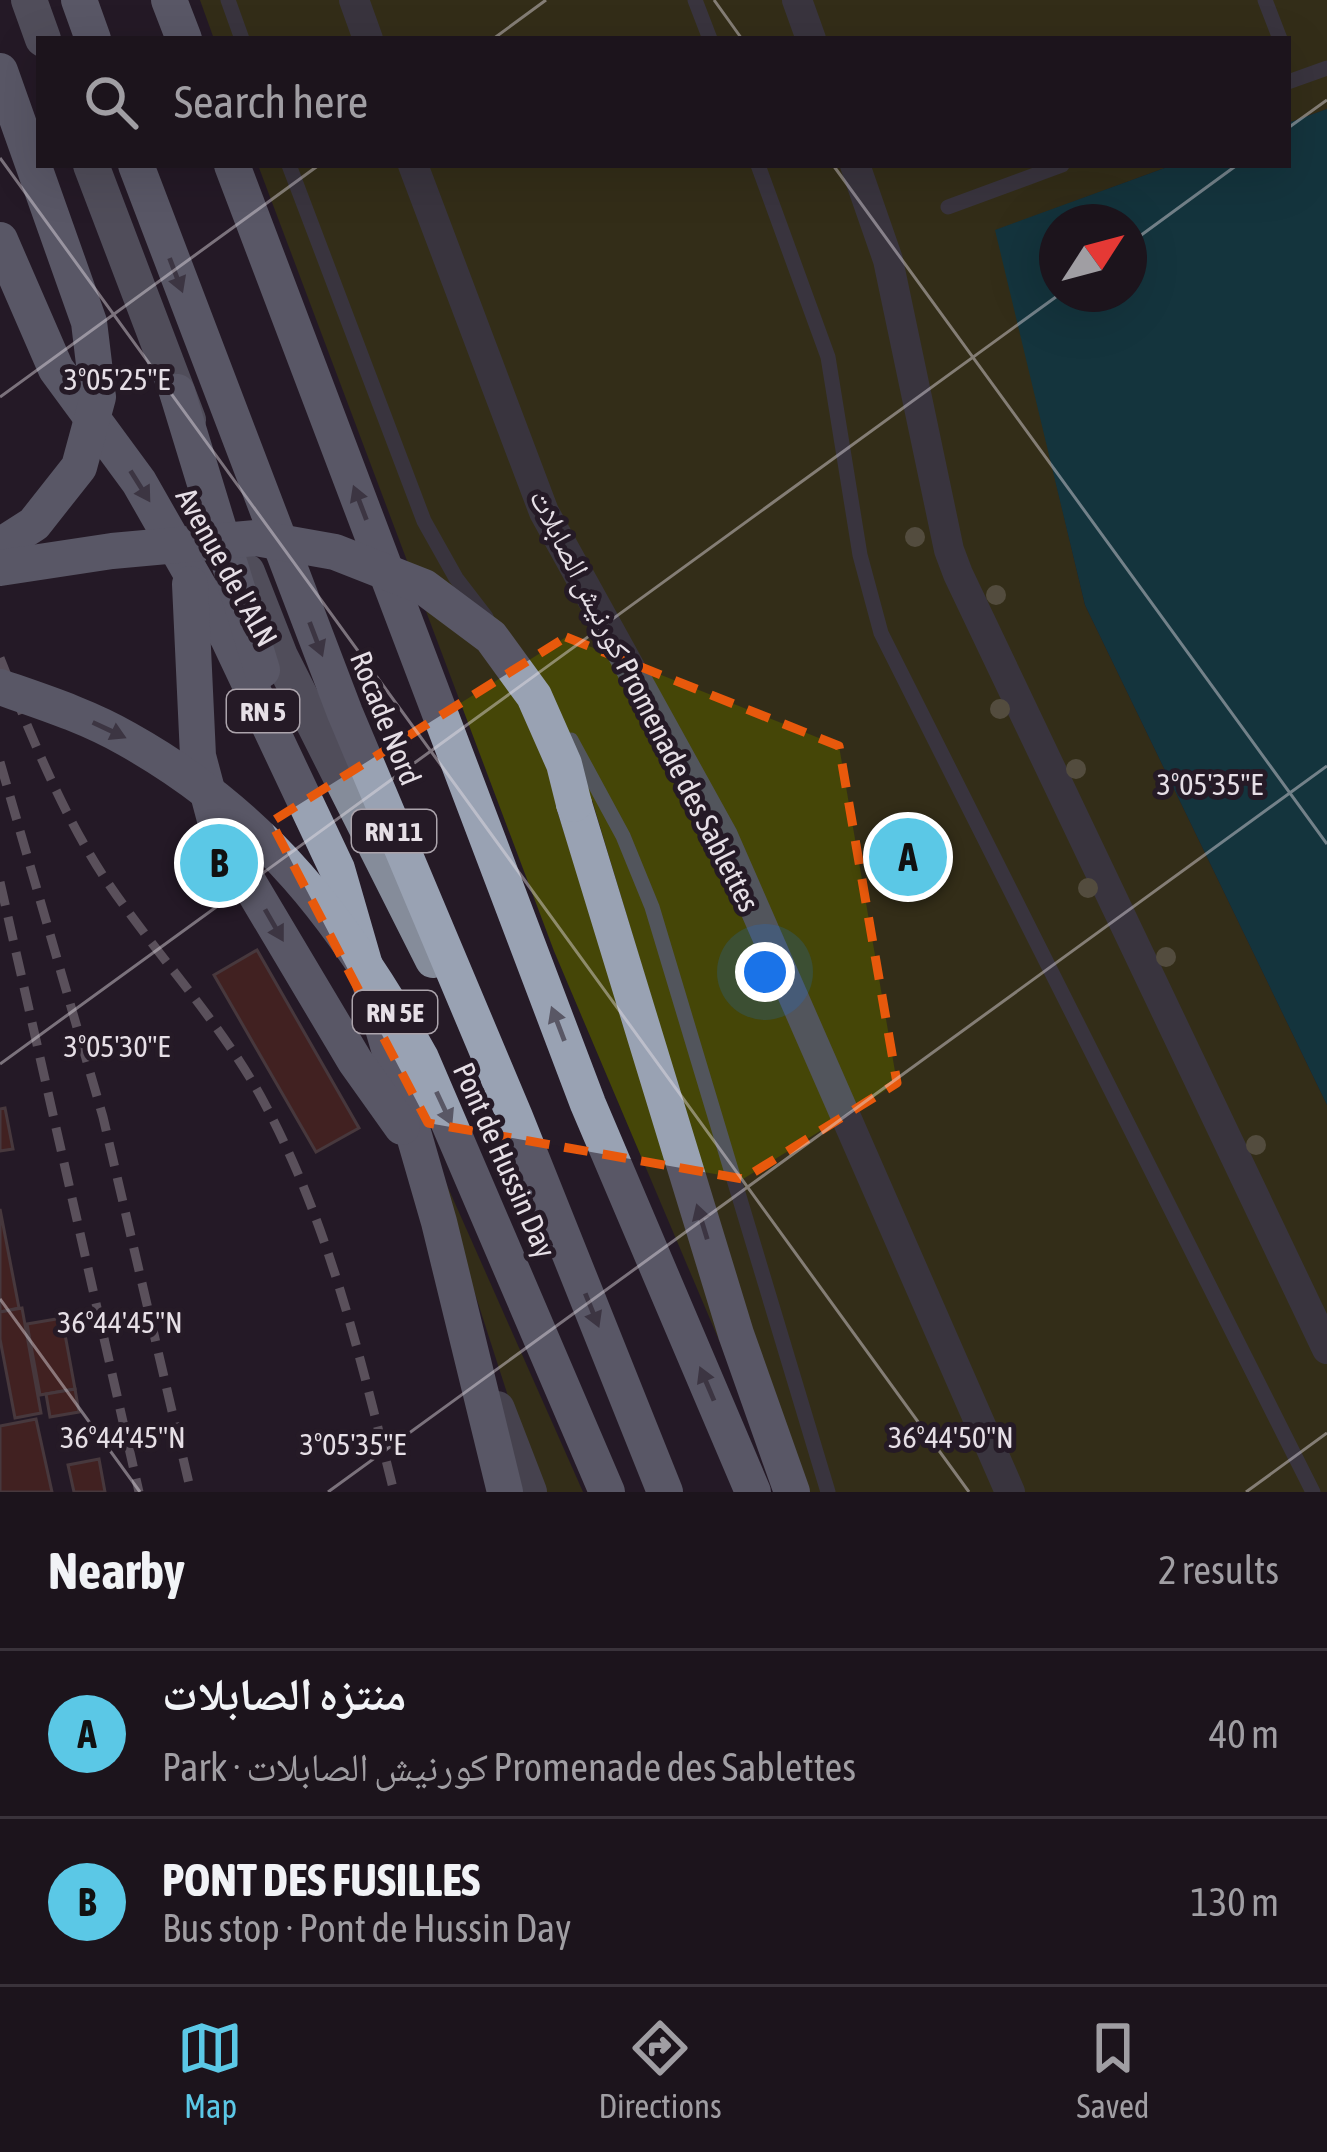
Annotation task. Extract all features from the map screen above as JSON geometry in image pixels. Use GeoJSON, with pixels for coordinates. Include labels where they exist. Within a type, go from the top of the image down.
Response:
{"type":"FeatureCollection","features":[{"type":"Feature","properties":{"kind":"highway"},"geometry":{"type":"LineString","coordinates":[[80,0],[92,36]]}},
{"type":"Feature","properties":{"kind":"highway"},"geometry":{"type":"LineString","coordinates":[[169,0],[183,36]]}},
{"type":"Feature","properties":{"kind":"highway"},"geometry":{"type":"LineString","coordinates":[[0,71],[89,322],[98,397],[79,467],[34,524],[0,546]]}},
{"type":"Feature","properties":{"kind":"highway","name":"Rocade Nord"},"geometry":{"type":"LineString","coordinates":[[137,168],[345,713],[515,1117],[665,1492]]}},
{"type":"Feature","properties":{"kind":"highway","name":"Rocade Nord"},"geometry":{"type":"LineString","coordinates":[[233,168],[588,1104],[754,1492]]}},
{"type":"Feature","properties":{"kind":"highway","name":"Avenue de l'ALN"},"geometry":{"type":"LineString","coordinates":[[0,240],[56,369],[139,482],[228,638],[337,869],[439,1222]]}},
{"type":"Feature","properties":{"kind":"highway"},"geometry":{"type":"LineString","coordinates":[[177,392],[279,723],[337,869]]}},
{"type":"Feature","properties":{"kind":"highway"},"geometry":{"type":"LineString","coordinates":[[0,568],[112,550],[256,538],[335,552],[424,586],[491,637],[534,696],[564,764],[736,1334],[792,1492]]}},
{"type":"Feature","properties":{"kind":"highway"},"geometry":{"type":"LineString","coordinates":[[189,574],[198,756],[218,831],[355,1061],[415,1145]]}},
{"type":"Feature","properties":{"kind":"highway","name":"Pont de Hussin Day"},"geometry":{"type":"LineString","coordinates":[[0,686],[126,738],[181,773],[248,824],[296,871],[338,924],[421,1058],[607,1492]]}},
{"type":"Feature","properties":{"kind":"highway","name":"RN 5"},"geometry":{"type":"LineString","coordinates":[[439,1222],[505,1492]]}},
{"type":"Feature","properties":{"kind":"main road"},"geometry":{"type":"LineString","coordinates":[[29,0],[43,36]]}},
{"type":"Feature","properties":{"kind":"main road"},"geometry":{"type":"LineString","coordinates":[[92,168],[280,656],[515,1117]]}},
{"type":"Feature","properties":{"kind":"street"},"geometry":{"type":"LineString","coordinates":[[354,0],[367,36]]}},
{"type":"Feature","properties":{"kind":"street"},"geometry":{"type":"LineString","coordinates":[[797,0],[810,36]]}},
{"type":"Feature","properties":{"kind":"street","name":"كورنيش الصابلات Promenade des Sablettes"},"geometry":{"type":"LineString","coordinates":[[414,168],[544,512],[724,836],[1010,1492]]}},
{"type":"Feature","properties":{"kind":"street"},"geometry":{"type":"LineString","coordinates":[[856,168],[888,260],[958,574],[1327,1349]]}},
{"type":"Feature","properties":{"kind":"street"},"geometry":{"type":"LineString","coordinates":[[439,1222],[483,1374],[529,1492]]}},
{"type":"Feature","properties":{"kind":"lane"},"geometry":{"type":"LineString","coordinates":[[228,0],[241,36]]}},
{"type":"Feature","properties":{"kind":"lane"},"geometry":{"type":"LineString","coordinates":[[1265,0],[1279,36]]}},
{"type":"Feature","properties":{"kind":"lane"},"geometry":{"type":"LineString","coordinates":[[701,2],[709,36]]}},
{"type":"Feature","properties":{"kind":"lane"},"geometry":{"type":"LineString","coordinates":[[1291,81],[1327,68]]}},
{"type":"Feature","properties":{"kind":"lane"},"geometry":{"type":"LineString","coordinates":[[290,168],[424,520],[457,578],[550,705],[631,853],[670,960],[828,1492]]}},
{"type":"Feature","properties":{"kind":"lane"},"geometry":{"type":"LineString","coordinates":[[759,168],[828,357],[860,555],[881,633],[1313,1492]]}},
{"type":"Feature","properties":{"kind":"lane"},"geometry":{"type":"LineString","coordinates":[[948,207],[1054,168]]}},
{"type":"Feature","properties":{"kind":"highlighted area"},"geometry":{"type":"Polygon","coordinates":[[[566,637],[839,746],[897,1083],[743,1179],[428,1123],[271,822],[566,637]]]}},
{"type":"Feature","properties":{"kind":"shaded area"},"geometry":{"type":"Polygon","coordinates":[[[200,0],[1327,0],[1327,109],[1291,122],[1291,36],[213,36],[200,0]]]}},
{"type":"Feature","properties":{"kind":"shaded area"},"geometry":{"type":"Polygon","coordinates":[[[259,168],[1165,168],[1067,204],[1039,204],[1039,214],[996,230],[1085,605],[1327,1105],[1327,1492],[800,1492],[592,800],[557,810],[730,1353],[724,1352],[554,951],[259,168]]]}},
{"type":"Feature","properties":{"kind":"shaded area"},"geometry":{"type":"Polygon","coordinates":[[[422,1129],[583,1492],[543,1492],[422,1129]]]}},
{"type":"Feature","properties":{"kind":"water"},"geometry":{"type":"Polygon","coordinates":[[[1327,109],[1327,1105],[1085,605],[995,230],[1039,214],[1039,312],[1147,312],[1147,204],[1066,204],[1165,168],[1291,168],[1291,122],[1327,109]]]}},
{"type":"Feature","properties":{"kind":"building"},"geometry":{"type":"Polygon","coordinates":[[[257,950],[359,1128],[316,1152],[214,975],[257,950]]]}},
{"type":"Feature","properties":{"kind":"building"},"geometry":{"type":"Polygon","coordinates":[[[5,1108],[13,1149],[0,1151],[0,1109],[5,1108]]]}},
{"type":"Feature","properties":{"kind":"building"},"geometry":{"type":"Polygon","coordinates":[[[0,1209],[19,1308],[0,1312],[0,1209]]]}},
{"type":"Feature","properties":{"kind":"building"},"geometry":{"type":"Polygon","coordinates":[[[22,1308],[41,1413],[15,1418],[0,1339],[0,1312],[22,1308]]]}},
{"type":"Feature","properties":{"kind":"building"},"geometry":{"type":"Polygon","coordinates":[[[62,1318],[75,1389],[40,1395],[27,1324],[62,1318]]]}},
{"type":"Feature","properties":{"kind":"building"},"geometry":{"type":"Polygon","coordinates":[[[75,1389],[79,1412],[50,1417],[46,1394],[75,1389]]]}},
{"type":"Feature","properties":{"kind":"building"},"geometry":{"type":"Polygon","coordinates":[[[36,1419],[52,1492],[0,1492],[0,1426],[36,1419]]]}},
{"type":"Feature","properties":{"kind":"building"},"geometry":{"type":"Polygon","coordinates":[[[99,1459],[105,1492],[74,1492],[68,1465],[99,1459]]]}},
{"type":"Feature","properties":{"kind":"railway"},"geometry":{"type":"LineString","coordinates":[[0,658],[47,772],[90,854],[225,1039],[284,1142],[340,1289],[394,1492]]}},
{"type":"Feature","properties":{"kind":"railway"},"geometry":{"type":"LineString","coordinates":[[0,762],[103,1117],[191,1492]]}},
{"type":"Feature","properties":{"kind":"railway"},"geometry":{"type":"LineString","coordinates":[[0,882],[139,1492]]}},
{"type":"Feature","properties":{"kind":"place","name":"منتزه الصابلات"},"geometry":{"type":"Point","coordinates":[908,857]}},
{"type":"Feature","properties":{"kind":"place","name":"PONT DES FUSILLES"},"geometry":{"type":"Point","coordinates":[219,863]}}]}
